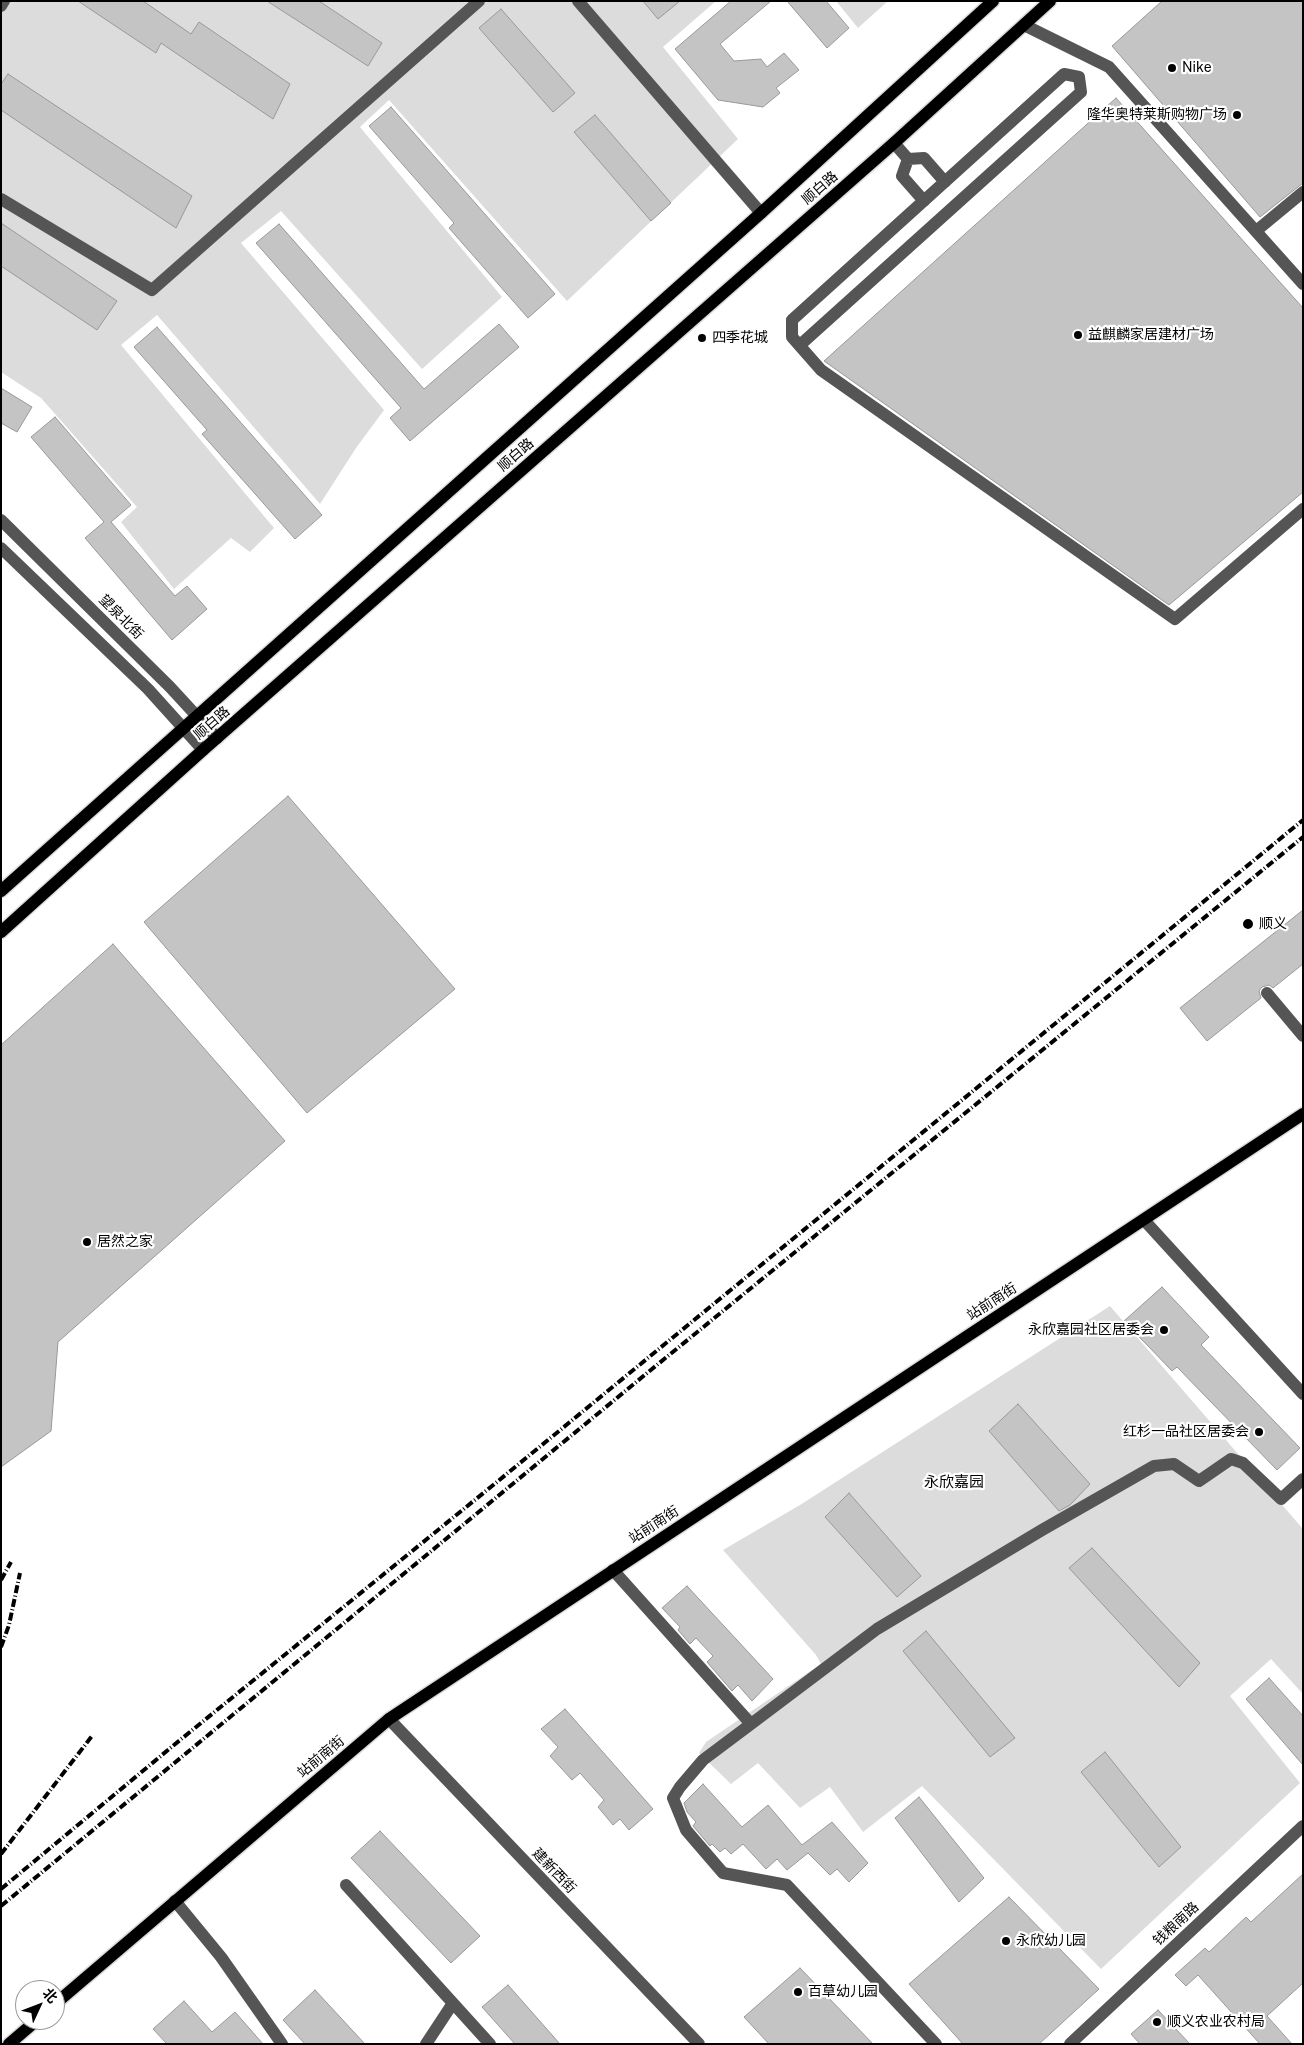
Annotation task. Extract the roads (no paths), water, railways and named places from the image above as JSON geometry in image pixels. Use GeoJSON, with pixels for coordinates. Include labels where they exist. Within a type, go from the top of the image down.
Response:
{"type":"FeatureCollection","features":[{"type":"Feature","properties":{"kind":"main road","name":"顺白路"},"geometry":{"type":"LineString","coordinates":[[1,891],[761,213],[993,1]]}},
{"type":"Feature","properties":{"kind":"main road","name":"顺白路"},"geometry":{"type":"LineString","coordinates":[[1,932],[203,750],[894,143],[1050,1]]}},
{"type":"Feature","properties":{"kind":"main road","name":"站前南街"},"geometry":{"type":"LineString","coordinates":[[65,1995],[388,1719],[1303,1114]]}},
{"type":"Feature","properties":{"kind":"main road"},"geometry":{"type":"LineString","coordinates":[[9,2044],[25,2030]]}},
{"type":"Feature","properties":{"kind":"street"},"geometry":{"type":"LineString","coordinates":[[1,6],[4,1]]}},
{"type":"Feature","properties":{"kind":"street"},"geometry":{"type":"LineString","coordinates":[[1,199],[152,290],[479,1]]}},
{"type":"Feature","properties":{"kind":"street"},"geometry":{"type":"LineString","coordinates":[[578,1],[761,213]]}},
{"type":"Feature","properties":{"kind":"street"},"geometry":{"type":"LineString","coordinates":[[1024,25],[1109,67],[1303,284]]}},
{"type":"Feature","properties":{"kind":"street"},"geometry":{"type":"LineString","coordinates":[[800,345],[1081,92],[1080,77],[1064,74],[792,320],[792,337],[821,370],[1175,619],[1303,509]]}},
{"type":"Feature","properties":{"kind":"street"},"geometry":{"type":"LineString","coordinates":[[894,143],[908,159]]}},
{"type":"Feature","properties":{"kind":"street"},"geometry":{"type":"LineString","coordinates":[[908,159],[924,158],[945,182]]}},
{"type":"Feature","properties":{"kind":"street"},"geometry":{"type":"LineString","coordinates":[[908,159],[902,176],[924,201]]}},
{"type":"Feature","properties":{"kind":"street"},"geometry":{"type":"LineString","coordinates":[[1256,231],[1303,192]]}},
{"type":"Feature","properties":{"kind":"street","name":"望泉北街"},"geometry":{"type":"LineString","coordinates":[[1,520],[170,687],[217,738]]}},
{"type":"Feature","properties":{"kind":"street"},"geometry":{"type":"LineString","coordinates":[[1,548],[148,689],[203,750]]}},
{"type":"Feature","properties":{"kind":"street"},"geometry":{"type":"LineString","coordinates":[[1267,993],[1303,1036]]}},
{"type":"Feature","properties":{"kind":"street"},"geometry":{"type":"LineString","coordinates":[[1144,1220],[1303,1394]]}},
{"type":"Feature","properties":{"kind":"street"},"geometry":{"type":"LineString","coordinates":[[936,2044],[788,1885],[723,1873],[686,1830],[673,1798],[680,1787],[703,1760],[878,1629],[1042,1530],[1154,1466],[1174,1464],[1199,1482],[1232,1459],[1243,1463],[1281,1499],[1303,1479]]}},
{"type":"Feature","properties":{"kind":"street"},"geometry":{"type":"LineString","coordinates":[[613,1570],[751,1724]]}},
{"type":"Feature","properties":{"kind":"street","name":"建新西街"},"geometry":{"type":"LineString","coordinates":[[388,1719],[699,2044]]}},
{"type":"Feature","properties":{"kind":"street","name":"钱粮南路"},"geometry":{"type":"LineString","coordinates":[[1070,2044],[1303,1826]]}},
{"type":"Feature","properties":{"kind":"street"},"geometry":{"type":"LineString","coordinates":[[346,1885],[490,2044]]}},
{"type":"Feature","properties":{"kind":"street"},"geometry":{"type":"LineString","coordinates":[[175,1901],[221,1957],[282,2044]]}},
{"type":"Feature","properties":{"kind":"street"},"geometry":{"type":"LineString","coordinates":[[426,2044],[453,2002]]}},
{"type":"Feature","properties":{"kind":"railway"},"geometry":{"type":"LineString","coordinates":[[1,1889],[174,1745],[1303,820]]}},
{"type":"Feature","properties":{"kind":"railway"},"geometry":{"type":"LineString","coordinates":[[1,1906],[652,1369],[1303,837]]}},
{"type":"Feature","properties":{"kind":"railway"},"geometry":{"type":"LineString","coordinates":[[1,1580],[11,1562]]}},
{"type":"Feature","properties":{"kind":"railway"},"geometry":{"type":"LineString","coordinates":[[1,1647],[9,1625],[20,1573]]}},
{"type":"Feature","properties":{"kind":"railway"},"geometry":{"type":"LineString","coordinates":[[1,1854],[92,1736]]}},
{"type":"Feature","properties":{"kind":"place","name":"Nike"},"geometry":{"type":"Point","coordinates":[1172,68]}},
{"type":"Feature","properties":{"kind":"place","name":"隆华奥特莱斯购物广场"},"geometry":{"type":"Point","coordinates":[1237,115]}},
{"type":"Feature","properties":{"kind":"place","name":"益麒麟家居建材广场"},"geometry":{"type":"Point","coordinates":[1078,335]}},
{"type":"Feature","properties":{"kind":"place","name":"四季花城"},"geometry":{"type":"Point","coordinates":[702,338]}},
{"type":"Feature","properties":{"kind":"place","name":"顺义"},"geometry":{"type":"Point","coordinates":[1248,924]}},
{"type":"Feature","properties":{"kind":"place","name":"居然之家"},"geometry":{"type":"Point","coordinates":[87,1242]}},
{"type":"Feature","properties":{"kind":"place","name":"永欣嘉园社区居委会"},"geometry":{"type":"Point","coordinates":[1164,1330]}},
{"type":"Feature","properties":{"kind":"place","name":"红杉一品社区居委会"},"geometry":{"type":"Point","coordinates":[1259,1432]}},
{"type":"Feature","properties":{"kind":"place","name":"永欣幼儿园"},"geometry":{"type":"Point","coordinates":[1006,1941]}},
{"type":"Feature","properties":{"kind":"place","name":"百草幼儿园"},"geometry":{"type":"Point","coordinates":[798,1992]}},
{"type":"Feature","properties":{"kind":"place","name":"顺义农业农村局"},"geometry":{"type":"Point","coordinates":[1157,2022]}},
{"type":"Feature","properties":{"kind":"district","name":"永欣嘉园"},"geometry":{"type":"Point","coordinates":[954,1482]}}]}
